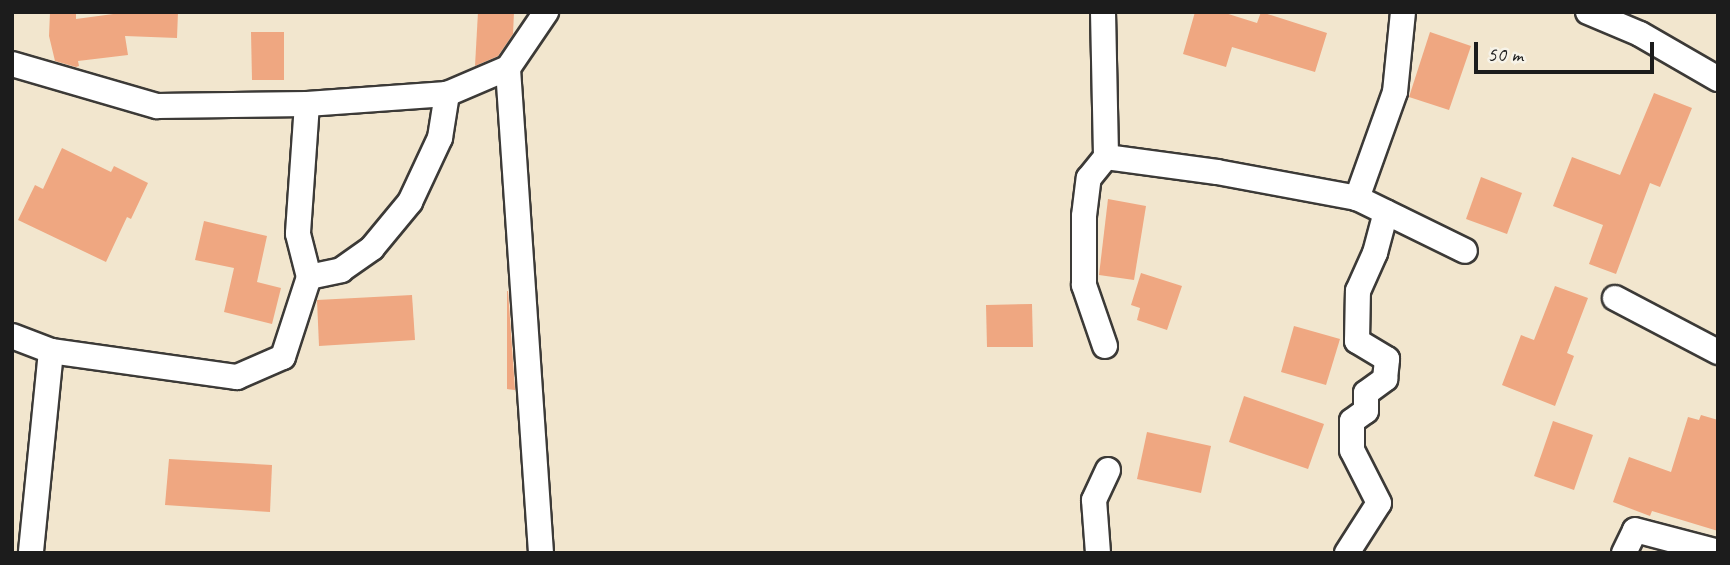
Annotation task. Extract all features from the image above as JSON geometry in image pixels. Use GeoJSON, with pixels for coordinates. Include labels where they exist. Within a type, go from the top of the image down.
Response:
{"type":"FeatureCollection","features":[{"type":"Feature","properties":{"kind":"street"},"geometry":{"type":"LineString","coordinates":[[12,64],[157,106],[307,104],[447,94],[508,68],[546,12]]}},
{"type":"Feature","properties":{"kind":"street"},"geometry":{"type":"LineString","coordinates":[[1103,12],[1106,157],[1089,178],[1084,216],[1084,285],[1105,346]]}},
{"type":"Feature","properties":{"kind":"street"},"geometry":{"type":"LineString","coordinates":[[1357,198],[1395,92],[1403,12]]}},
{"type":"Feature","properties":{"kind":"street"},"geometry":{"type":"LineString","coordinates":[[1588,12],[1640,34],[1718,79]]}},
{"type":"Feature","properties":{"kind":"street"},"geometry":{"type":"LineString","coordinates":[[508,68],[541,553]]}},
{"type":"Feature","properties":{"kind":"street"},"geometry":{"type":"LineString","coordinates":[[309,277],[341,270],[373,248],[410,202],[440,138],[447,94]]}},
{"type":"Feature","properties":{"kind":"street"},"geometry":{"type":"LineString","coordinates":[[12,337],[51,351],[237,377],[283,357],[309,277],[299,234],[307,104]]}},
{"type":"Feature","properties":{"kind":"street"},"geometry":{"type":"LineString","coordinates":[[1106,157],[1217,172],[1357,198],[1465,251]]}},
{"type":"Feature","properties":{"kind":"street"},"geometry":{"type":"LineString","coordinates":[[1348,553],[1379,503],[1352,450],[1352,421],[1366,411],[1366,393],[1385,379],[1387,359],[1357,341],[1358,291],[1375,253],[1386,212]]}},
{"type":"Feature","properties":{"kind":"street"},"geometry":{"type":"LineString","coordinates":[[1615,298],[1718,352]]}},
{"type":"Feature","properties":{"kind":"street"},"geometry":{"type":"LineString","coordinates":[[31,553],[51,351]]}},
{"type":"Feature","properties":{"kind":"street"},"geometry":{"type":"LineString","coordinates":[[1098,553],[1094,500],[1108,470]]}},
{"type":"Feature","properties":{"kind":"street"},"geometry":{"type":"LineString","coordinates":[[1624,553],[1635,530],[1718,552]]}},
{"type":"Feature","properties":{"kind":"building"},"geometry":{"type":"Polygon","coordinates":[[[50,12],[76,12],[76,19],[128,12],[178,12],[177,38],[125,36],[128,55],[78,61],[79,66],[76,67],[55,61],[49,36],[50,12]]]}},
{"type":"Feature","properties":{"kind":"building"},"geometry":{"type":"Polygon","coordinates":[[[478,12],[514,12],[513,34],[498,56],[475,66],[478,12]]]}},
{"type":"Feature","properties":{"kind":"building"},"geometry":{"type":"Polygon","coordinates":[[[1195,12],[1222,12],[1257,23],[1261,12],[1327,33],[1315,72],[1232,47],[1226,67],[1183,54],[1195,12]]]}},
{"type":"Feature","properties":{"kind":"building"},"geometry":{"type":"Polygon","coordinates":[[[251,32],[284,32],[284,80],[252,80],[251,32]]]}},
{"type":"Feature","properties":{"kind":"building"},"geometry":{"type":"Polygon","coordinates":[[[1430,32],[1471,46],[1449,110],[1409,97],[1430,32]]]}},
{"type":"Feature","properties":{"kind":"building"},"geometry":{"type":"Polygon","coordinates":[[[1654,93],[1692,108],[1660,187],[1650,183],[1616,274],[1589,264],[1603,225],[1553,206],[1572,157],[1620,175],[1654,93]]]}},
{"type":"Feature","properties":{"kind":"building"},"geometry":{"type":"Polygon","coordinates":[[[62,148],[111,172],[114,166],[148,183],[131,219],[127,217],[106,262],[18,220],[35,185],[43,189],[62,148]]]}},
{"type":"Feature","properties":{"kind":"building"},"geometry":{"type":"Polygon","coordinates":[[[1481,177],[1522,193],[1507,234],[1466,219],[1481,177]]]}},
{"type":"Feature","properties":{"kind":"building"},"geometry":{"type":"Polygon","coordinates":[[[1108,199],[1146,206],[1134,280],[1099,275],[1108,199]]]}},
{"type":"Feature","properties":{"kind":"building"},"geometry":{"type":"Polygon","coordinates":[[[204,221],[267,236],[257,282],[281,288],[272,324],[224,312],[234,268],[195,260],[204,221]]]}},
{"type":"Feature","properties":{"kind":"building"},"geometry":{"type":"Polygon","coordinates":[[[1141,273],[1182,286],[1167,330],[1137,320],[1140,308],[1131,305],[1141,273]]]}},
{"type":"Feature","properties":{"kind":"building"},"geometry":{"type":"Polygon","coordinates":[[[1555,286],[1588,298],[1567,353],[1574,356],[1555,406],[1502,385],[1521,335],[1534,340],[1555,286]]]}},
{"type":"Feature","properties":{"kind":"building"},"geometry":{"type":"Polygon","coordinates":[[[508,291],[515,390],[507,389],[508,291]]]}},
{"type":"Feature","properties":{"kind":"building"},"geometry":{"type":"Polygon","coordinates":[[[412,295],[415,340],[319,346],[317,300],[412,295]]]}},
{"type":"Feature","properties":{"kind":"building"},"geometry":{"type":"Polygon","coordinates":[[[1032,304],[1033,347],[987,347],[986,305],[1032,304]]]}},
{"type":"Feature","properties":{"kind":"building"},"geometry":{"type":"Polygon","coordinates":[[[1294,326],[1340,339],[1326,385],[1281,372],[1294,326]]]}},
{"type":"Feature","properties":{"kind":"building"},"geometry":{"type":"Polygon","coordinates":[[[1244,396],[1324,424],[1308,469],[1229,442],[1244,396]]]}},
{"type":"Feature","properties":{"kind":"building"},"geometry":{"type":"Polygon","coordinates":[[[1701,415],[1718,420],[1718,531],[1652,511],[1650,516],[1613,502],[1629,457],[1671,472],[1688,417],[1699,420],[1701,415]]]}},
{"type":"Feature","properties":{"kind":"building"},"geometry":{"type":"Polygon","coordinates":[[[1553,421],[1593,435],[1574,490],[1534,476],[1553,421]]]}},
{"type":"Feature","properties":{"kind":"building"},"geometry":{"type":"Polygon","coordinates":[[[1147,432],[1211,446],[1201,493],[1137,479],[1147,432]]]}},
{"type":"Feature","properties":{"kind":"building"},"geometry":{"type":"Polygon","coordinates":[[[169,459],[272,465],[270,512],[165,505],[169,459]]]}}]}
